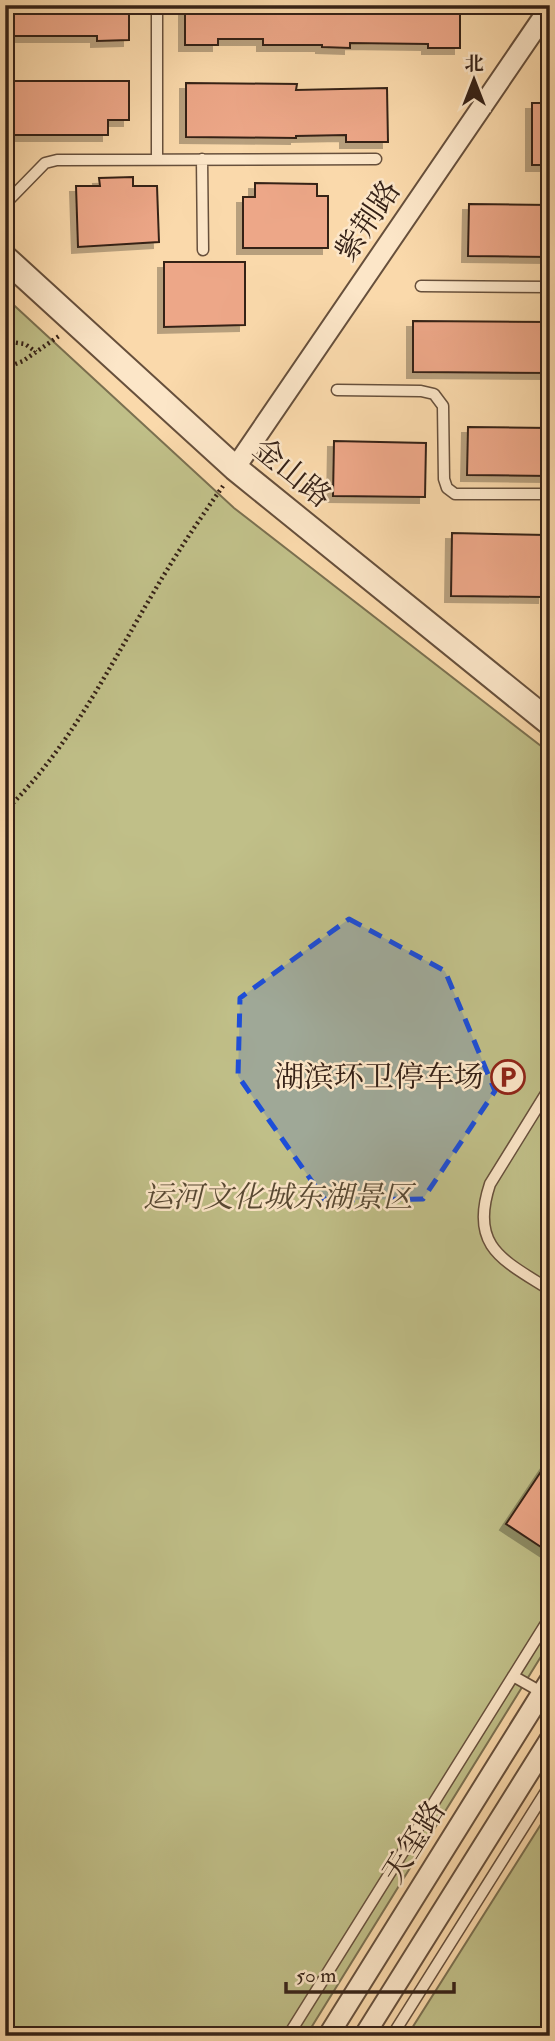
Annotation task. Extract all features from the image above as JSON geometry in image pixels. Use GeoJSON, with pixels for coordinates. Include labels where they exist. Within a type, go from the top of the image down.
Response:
{"type":"FeatureCollection","features":[{"type":"Feature","properties":{"kind":"street","name":"紫荆路"},"geometry":{"type":"LineString","coordinates":[[235,468],[550,7]]}},
{"type":"Feature","properties":{"kind":"street","name":"金山路"},"geometry":{"type":"LineString","coordinates":[[5,258],[235,468],[550,723]]}},
{"type":"Feature","properties":{"kind":"street","name":"天玺路"},"geometry":{"type":"LineString","coordinates":[[328,2036],[547,1690]]}},
{"type":"Feature","properties":{"kind":"street","name":"天玺路"},"geometry":{"type":"LineString","coordinates":[[364,2036],[550,1739]]}},
{"type":"Feature","properties":{"kind":"lane"},"geometry":{"type":"LineString","coordinates":[[156,159],[157,5]]}},
{"type":"Feature","properties":{"kind":"lane"},"geometry":{"type":"LineString","coordinates":[[202,159],[203,250]]}},
{"type":"Feature","properties":{"kind":"lane"},"geometry":{"type":"LineString","coordinates":[[5,204],[44,163],[57,160],[376,159]]}},
{"type":"Feature","properties":{"kind":"lane"},"geometry":{"type":"LineString","coordinates":[[421,286],[550,288]]}},
{"type":"Feature","properties":{"kind":"lane"},"geometry":{"type":"LineString","coordinates":[[337,390],[421,391],[434,394],[443,405],[444,479],[447,488],[455,494],[550,494]]}},
{"type":"Feature","properties":{"kind":"lane"},"geometry":{"type":"LineString","coordinates":[[550,1087],[490,1184],[484,1201],[483,1217],[488,1239],[504,1261],[550,1290]]}},
{"type":"Feature","properties":{"kind":"lane"},"geometry":{"type":"LineString","coordinates":[[288,2036],[550,1617]]}},
{"type":"Feature","properties":{"kind":"lane"},"geometry":{"type":"LineString","coordinates":[[513,1676],[547,1690]]}},
{"type":"Feature","properties":{"kind":"lane"},"geometry":{"type":"LineString","coordinates":[[393,2036],[550,1785]]}},
{"type":"Feature","properties":{"kind":"path"},"geometry":{"type":"LineString","coordinates":[[5,368],[23,361],[77,324]]}},
{"type":"Feature","properties":{"kind":"path"},"geometry":{"type":"LineString","coordinates":[[5,341],[25,344],[36,352]]}},
{"type":"Feature","properties":{"kind":"path"},"geometry":{"type":"LineString","coordinates":[[5,811],[46,767],[108,673],[184,544],[235,468]]}},
{"type":"Feature","properties":{"kind":"highlighted area"},"geometry":{"type":"Polygon","coordinates":[[[349,919],[445,971],[495,1091],[423,1199],[325,1200],[238,1076],[240,998],[349,919]]]}},
{"type":"Feature","properties":{"kind":"green space","name":"运河文化城东湖景区"},"geometry":{"type":"Polygon","coordinates":[[[5,297],[234,508],[550,753],[550,1642],[306,2036],[5,2036],[5,297]]]}},
{"type":"Feature","properties":{"kind":"green space"},"geometry":{"type":"Polygon","coordinates":[[[550,1810],[550,2036],[407,2036],[550,1810]]]}},
{"type":"Feature","properties":{"kind":"building"},"geometry":{"type":"Polygon","coordinates":[[[5,5],[129,5],[129,40],[97,41],[97,36],[5,36],[5,5]]]}},
{"type":"Feature","properties":{"kind":"building"},"geometry":{"type":"Polygon","coordinates":[[[185,5],[460,5],[460,48],[428,48],[428,44],[350,43],[350,48],[263,45],[263,39],[218,39],[218,45],[185,45],[185,5]]]}},
{"type":"Feature","properties":{"kind":"building"},"geometry":{"type":"Polygon","coordinates":[[[5,81],[129,81],[129,120],[108,120],[108,135],[5,135],[5,81]]]}},
{"type":"Feature","properties":{"kind":"building"},"geometry":{"type":"Polygon","coordinates":[[[186,83],[297,84],[296,90],[387,88],[388,142],[346,142],[346,135],[296,138],[186,137],[186,83]]]}},
{"type":"Feature","properties":{"kind":"building"},"geometry":{"type":"Polygon","coordinates":[[[532,103],[550,103],[550,165],[532,165],[532,103]]]}},
{"type":"Feature","properties":{"kind":"building"},"geometry":{"type":"Polygon","coordinates":[[[133,177],[133,186],[157,186],[159,242],[78,247],[76,186],[100,186],[99,178],[133,177]]]}},
{"type":"Feature","properties":{"kind":"building"},"geometry":{"type":"Polygon","coordinates":[[[255,183],[317,184],[317,196],[328,196],[328,248],[243,248],[243,197],[255,197],[255,183]]]}},
{"type":"Feature","properties":{"kind":"building"},"geometry":{"type":"Polygon","coordinates":[[[469,204],[550,205],[550,257],[468,256],[469,204]]]}},
{"type":"Feature","properties":{"kind":"building"},"geometry":{"type":"Polygon","coordinates":[[[164,262],[245,262],[245,325],[164,327],[164,262]]]}},
{"type":"Feature","properties":{"kind":"building"},"geometry":{"type":"Polygon","coordinates":[[[413,321],[550,322],[550,373],[413,372],[413,321]]]}},
{"type":"Feature","properties":{"kind":"building"},"geometry":{"type":"Polygon","coordinates":[[[468,427],[550,428],[550,476],[467,475],[468,427]]]}},
{"type":"Feature","properties":{"kind":"building"},"geometry":{"type":"Polygon","coordinates":[[[334,441],[426,443],[425,497],[333,496],[334,441]]]}},
{"type":"Feature","properties":{"kind":"building"},"geometry":{"type":"Polygon","coordinates":[[[452,533],[546,535],[544,597],[451,596],[452,533]]]}},
{"type":"Feature","properties":{"kind":"building"},"geometry":{"type":"Polygon","coordinates":[[[550,1458],[550,1553],[506,1524],[550,1458]]]}},
{"type":"Feature","properties":{"kind":"place","name":"湖滨环卫停车场"},"geometry":{"type":"Point","coordinates":[508,1077]}}]}
